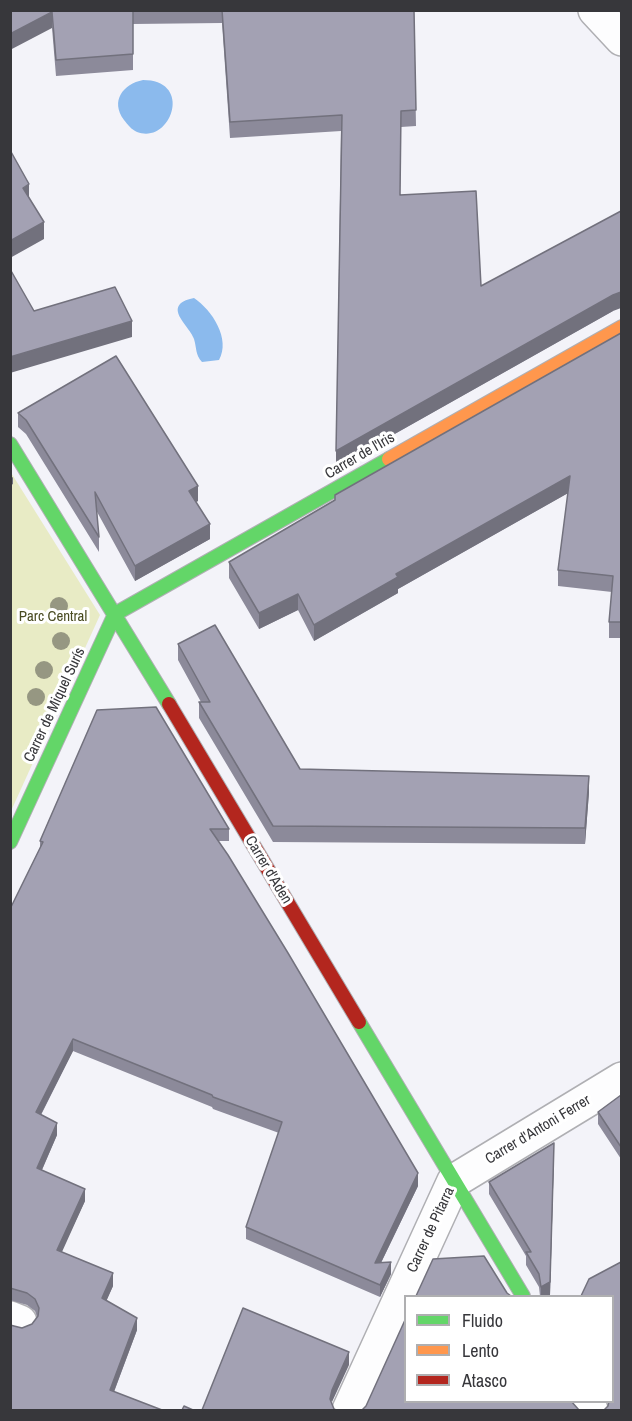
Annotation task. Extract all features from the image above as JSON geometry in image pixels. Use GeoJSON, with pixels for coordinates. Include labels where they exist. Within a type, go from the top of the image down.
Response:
{"type":"FeatureCollection","features":[{"type":"Feature","properties":{"kind":"street"},"geometry":{"type":"LineString","coordinates":[[594,10],[621,39]]}},
{"type":"Feature","properties":{"kind":"street","name":"Carrer de l'Iris"},"geometry":{"type":"LineString","coordinates":[[115,614],[621,327]]}},
{"type":"Feature","properties":{"kind":"street","name":"Carrer d'Aden"},"geometry":{"type":"LineString","coordinates":[[10,444],[115,614],[522,1295]]}},
{"type":"Feature","properties":{"kind":"street","name":"Carrer de Miquel Surís"},"geometry":{"type":"LineString","coordinates":[[10,842],[115,614]]}},
{"type":"Feature","properties":{"kind":"street","name":"Carrer d'Antoni Ferrer"},"geometry":{"type":"LineString","coordinates":[[454,1181],[621,1080]]}},
{"type":"Feature","properties":{"kind":"street","name":"Carrer de Pitarra"},"geometry":{"type":"LineString","coordinates":[[349,1410],[454,1181]]}},
{"type":"Feature","properties":{"kind":"green space","name":"Parc Central"},"geometry":{"type":"Polygon","coordinates":[[[10,471],[100,615],[11,811],[10,471]]]}},
{"type":"Feature","properties":{"kind":"water"},"geometry":{"type":"Polygon","coordinates":[[[143,80],[159,83],[168,90],[172,100],[172,111],[167,121],[159,129],[149,133],[137,132],[131,128],[124,120],[118,106],[125,89],[143,80]]]}},
{"type":"Feature","properties":{"kind":"water"},"geometry":{"type":"Polygon","coordinates":[[[194,298],[213,317],[218,326],[223,343],[219,360],[202,362],[197,354],[192,334],[180,317],[179,306],[184,301],[194,298]]]}},
{"type":"Feature","properties":{"kind":"building"},"geometry":{"type":"Polygon","coordinates":[[[10,10],[133,10],[133,54],[56,60],[52,12],[10,34],[10,10]]]}},
{"type":"Feature","properties":{"kind":"building"},"geometry":{"type":"Polygon","coordinates":[[[222,10],[414,10],[416,110],[401,111],[400,195],[476,191],[481,286],[621,211],[621,292],[336,451],[342,115],[230,122],[222,10]]]}},
{"type":"Feature","properties":{"kind":"building"},"geometry":{"type":"Polygon","coordinates":[[[10,150],[29,184],[23,188],[44,222],[10,241],[10,150]]]}},
{"type":"Feature","properties":{"kind":"building"},"geometry":{"type":"Polygon","coordinates":[[[10,269],[34,311],[115,287],[132,321],[10,357],[10,269]]]}},
{"type":"Feature","properties":{"kind":"building"},"geometry":{"type":"Polygon","coordinates":[[[621,333],[621,622],[609,622],[613,576],[558,570],[570,476],[396,574],[398,577],[314,625],[298,594],[259,613],[229,562],[335,500],[335,495],[621,333]]]}},
{"type":"Feature","properties":{"kind":"building"},"geometry":{"type":"Polygon","coordinates":[[[116,356],[198,486],[189,491],[210,524],[135,566],[95,492],[99,537],[26,420],[18,413],[116,356]]]}},
{"type":"Feature","properties":{"kind":"building"},"geometry":{"type":"Polygon","coordinates":[[[215,625],[300,769],[589,776],[585,828],[273,826],[199,702],[210,702],[178,644],[215,625]]]}},
{"type":"Feature","properties":{"kind":"building"},"geometry":{"type":"Polygon","coordinates":[[[156,707],[229,829],[210,829],[288,953],[418,1173],[375,1263],[391,1262],[380,1285],[246,1227],[282,1122],[213,1097],[73,1039],[36,1112],[57,1123],[37,1168],[85,1189],[57,1250],[113,1273],[102,1298],[137,1318],[110,1390],[162,1410],[10,1410],[10,1325],[22,1328],[32,1324],[38,1316],[39,1308],[35,1299],[27,1293],[10,1288],[10,909],[43,842],[40,841],[97,710],[156,707]]]}},
{"type":"Feature","properties":{"kind":"building"},"geometry":{"type":"Polygon","coordinates":[[[621,1095],[621,1147],[598,1112],[621,1095]]]}},
{"type":"Feature","properties":{"kind":"building"},"geometry":{"type":"Polygon","coordinates":[[[554,1143],[550,1282],[541,1287],[539,1274],[526,1252],[531,1252],[489,1182],[554,1143]]]}},
{"type":"Feature","properties":{"kind":"building"},"geometry":{"type":"Polygon","coordinates":[[[484,1256],[510,1295],[416,1295],[433,1259],[484,1256]]]}},
{"type":"Feature","properties":{"kind":"building"},"geometry":{"type":"Polygon","coordinates":[[[621,1262],[621,1410],[604,1410],[609,1403],[614,1403],[614,1295],[581,1295],[589,1279],[621,1262]]]}},
{"type":"Feature","properties":{"kind":"building"},"geometry":{"type":"Polygon","coordinates":[[[243,1308],[349,1352],[332,1390],[330,1399],[336,1410],[202,1410],[243,1308]]]}},
{"type":"Feature","properties":{"kind":"building"},"geometry":{"type":"Polygon","coordinates":[[[404,1322],[404,1403],[573,1403],[579,1410],[362,1410],[366,1406],[404,1322]]]}},
{"type":"Feature","properties":{"kind":"traffic: fast"},"geometry":{"type":"LineString","coordinates":[[10,444],[169,704]]}},
{"type":"Feature","properties":{"kind":"traffic: fast"},"geometry":{"type":"LineString","coordinates":[[10,842],[115,614],[389,459]]}},
{"type":"Feature","properties":{"kind":"traffic: fast"},"geometry":{"type":"LineString","coordinates":[[359,1022],[522,1295]]}},
{"type":"Feature","properties":{"kind":"traffic: slow"},"geometry":{"type":"LineString","coordinates":[[389,459],[622,327]]}},
{"type":"Feature","properties":{"kind":"traffic: jam"},"geometry":{"type":"LineString","coordinates":[[169,704],[359,1022]]}}]}
